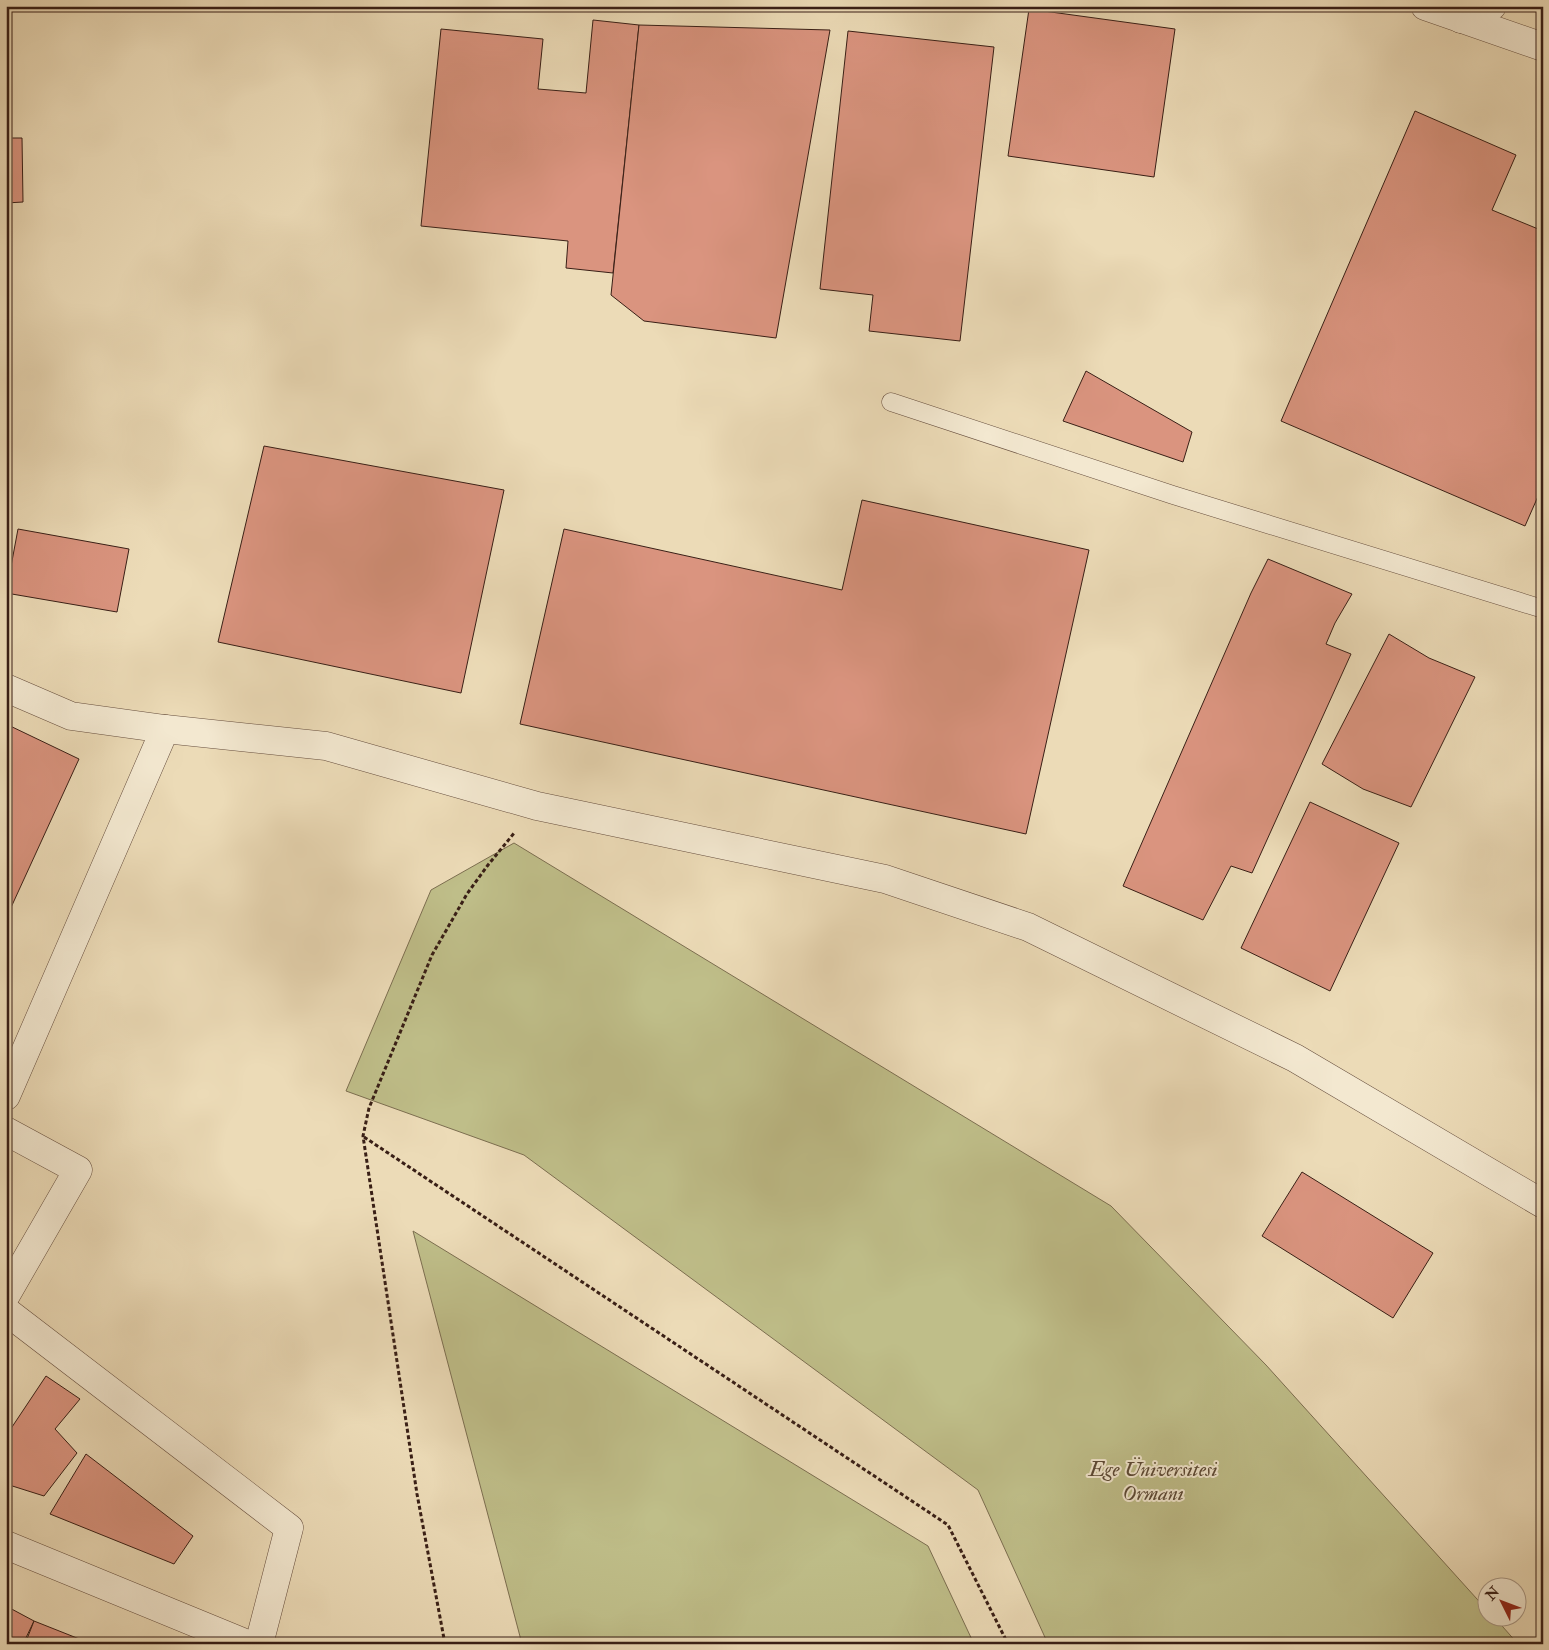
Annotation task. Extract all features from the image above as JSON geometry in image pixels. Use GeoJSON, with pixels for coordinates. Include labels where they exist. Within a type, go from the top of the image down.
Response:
{"type":"FeatureCollection","features":[{"type":"Feature","properties":{"kind":"street"},"geometry":{"type":"LineString","coordinates":[[1425,6],[1543,48]]}},
{"type":"Feature","properties":{"kind":"street"},"geometry":{"type":"LineString","coordinates":[[1461,19],[1492,6]]}},
{"type":"Feature","properties":{"kind":"street"},"geometry":{"type":"LineString","coordinates":[[6,688],[71,716],[165,729],[326,746],[537,806],[886,880],[1028,927],[1295,1058],[1543,1204]]}},
{"type":"Feature","properties":{"kind":"street"},"geometry":{"type":"LineString","coordinates":[[6,1096],[165,729]]}},
{"type":"Feature","properties":{"kind":"street"},"geometry":{"type":"LineString","coordinates":[[6,1131],[78,1170],[6,1296]]}},
{"type":"Feature","properties":{"kind":"street"},"geometry":{"type":"LineString","coordinates":[[6,1311],[289,1528],[259,1644]]}},
{"type":"Feature","properties":{"kind":"street"},"geometry":{"type":"LineString","coordinates":[[6,1545],[247,1644]]}},
{"type":"Feature","properties":{"kind":"lane"},"geometry":{"type":"LineString","coordinates":[[891,402],[1173,495],[1543,609]]}},
{"type":"Feature","properties":{"kind":"path"},"geometry":{"type":"LineString","coordinates":[[445,1644],[417,1494],[363,1136],[369,1108],[432,955],[472,886],[537,806]]}},
{"type":"Feature","properties":{"kind":"path"},"geometry":{"type":"LineString","coordinates":[[363,1136],[948,1525],[1008,1644]]}},
{"type":"Feature","properties":{"kind":"green space","name":"Ege Üniversitesi Ormanı"},"geometry":{"type":"Polygon","coordinates":[[[514,843],[1111,1206],[1266,1365],[1476,1598],[1476,1628],[1504,1628],[1518,1644],[1048,1644],[978,1490],[524,1155],[346,1091],[431,890],[514,843]]]}},
{"type":"Feature","properties":{"kind":"green space"},"geometry":{"type":"Polygon","coordinates":[[[413,1231],[928,1546],[974,1644],[522,1644],[413,1231]]]}},
{"type":"Feature","properties":{"kind":"building"},"geometry":{"type":"Polygon","coordinates":[[[1029,9],[1175,29],[1154,177],[1008,156],[1029,9]]]}},
{"type":"Feature","properties":{"kind":"building"},"geometry":{"type":"Polygon","coordinates":[[[593,20],[639,25],[613,273],[566,268],[568,241],[421,226],[441,29],[543,39],[538,89],[586,93],[593,20]]]}},
{"type":"Feature","properties":{"kind":"building"},"geometry":{"type":"Polygon","coordinates":[[[639,25],[830,30],[776,338],[644,321],[611,295],[639,25]]]}},
{"type":"Feature","properties":{"kind":"building"},"geometry":{"type":"Polygon","coordinates":[[[848,31],[994,47],[960,341],[869,331],[873,295],[820,289],[848,31]]]}},
{"type":"Feature","properties":{"kind":"building"},"geometry":{"type":"Polygon","coordinates":[[[1415,111],[1516,155],[1492,210],[1543,231],[1543,485],[1525,526],[1281,421],[1415,111]]]}},
{"type":"Feature","properties":{"kind":"building"},"geometry":{"type":"Polygon","coordinates":[[[6,138],[22,138],[23,202],[6,203],[6,138]]]}},
{"type":"Feature","properties":{"kind":"building"},"geometry":{"type":"Polygon","coordinates":[[[1086,371],[1192,432],[1183,462],[1063,421],[1086,371]]]}},
{"type":"Feature","properties":{"kind":"building"},"geometry":{"type":"Polygon","coordinates":[[[264,446],[504,490],[461,693],[218,642],[264,446]]]}},
{"type":"Feature","properties":{"kind":"building"},"geometry":{"type":"Polygon","coordinates":[[[862,500],[1089,550],[1026,834],[520,724],[564,529],[842,590],[862,500]]]}},
{"type":"Feature","properties":{"kind":"building"},"geometry":{"type":"Polygon","coordinates":[[[18,529],[129,549],[117,612],[6,593],[18,529]]]}},
{"type":"Feature","properties":{"kind":"building"},"geometry":{"type":"Polygon","coordinates":[[[1268,559],[1352,594],[1335,623],[1326,644],[1351,654],[1252,873],[1231,866],[1203,920],[1123,886],[1251,593],[1268,559]]]}},
{"type":"Feature","properties":{"kind":"building"},"geometry":{"type":"Polygon","coordinates":[[[1389,634],[1429,658],[1475,677],[1411,807],[1363,789],[1322,764],[1389,634]]]}},
{"type":"Feature","properties":{"kind":"building"},"geometry":{"type":"Polygon","coordinates":[[[6,724],[79,759],[8,914],[6,913],[6,724]]]}},
{"type":"Feature","properties":{"kind":"building"},"geometry":{"type":"Polygon","coordinates":[[[1310,802],[1399,843],[1330,991],[1241,948],[1310,802]]]}},
{"type":"Feature","properties":{"kind":"building"},"geometry":{"type":"Polygon","coordinates":[[[1302,1172],[1433,1253],[1393,1318],[1262,1236],[1302,1172]]]}},
{"type":"Feature","properties":{"kind":"building"},"geometry":{"type":"Polygon","coordinates":[[[46,1376],[80,1399],[55,1429],[77,1453],[44,1496],[6,1484],[6,1436],[46,1376]]]}},
{"type":"Feature","properties":{"kind":"building"},"geometry":{"type":"Polygon","coordinates":[[[86,1454],[193,1536],[174,1564],[50,1514],[86,1454]]]}},
{"type":"Feature","properties":{"kind":"building"},"geometry":{"type":"Polygon","coordinates":[[[6,1606],[34,1621],[23,1644],[6,1644],[6,1606]]]}},
{"type":"Feature","properties":{"kind":"building"},"geometry":{"type":"Polygon","coordinates":[[[34,1621],[92,1644],[25,1644],[34,1621]]]}}]}
